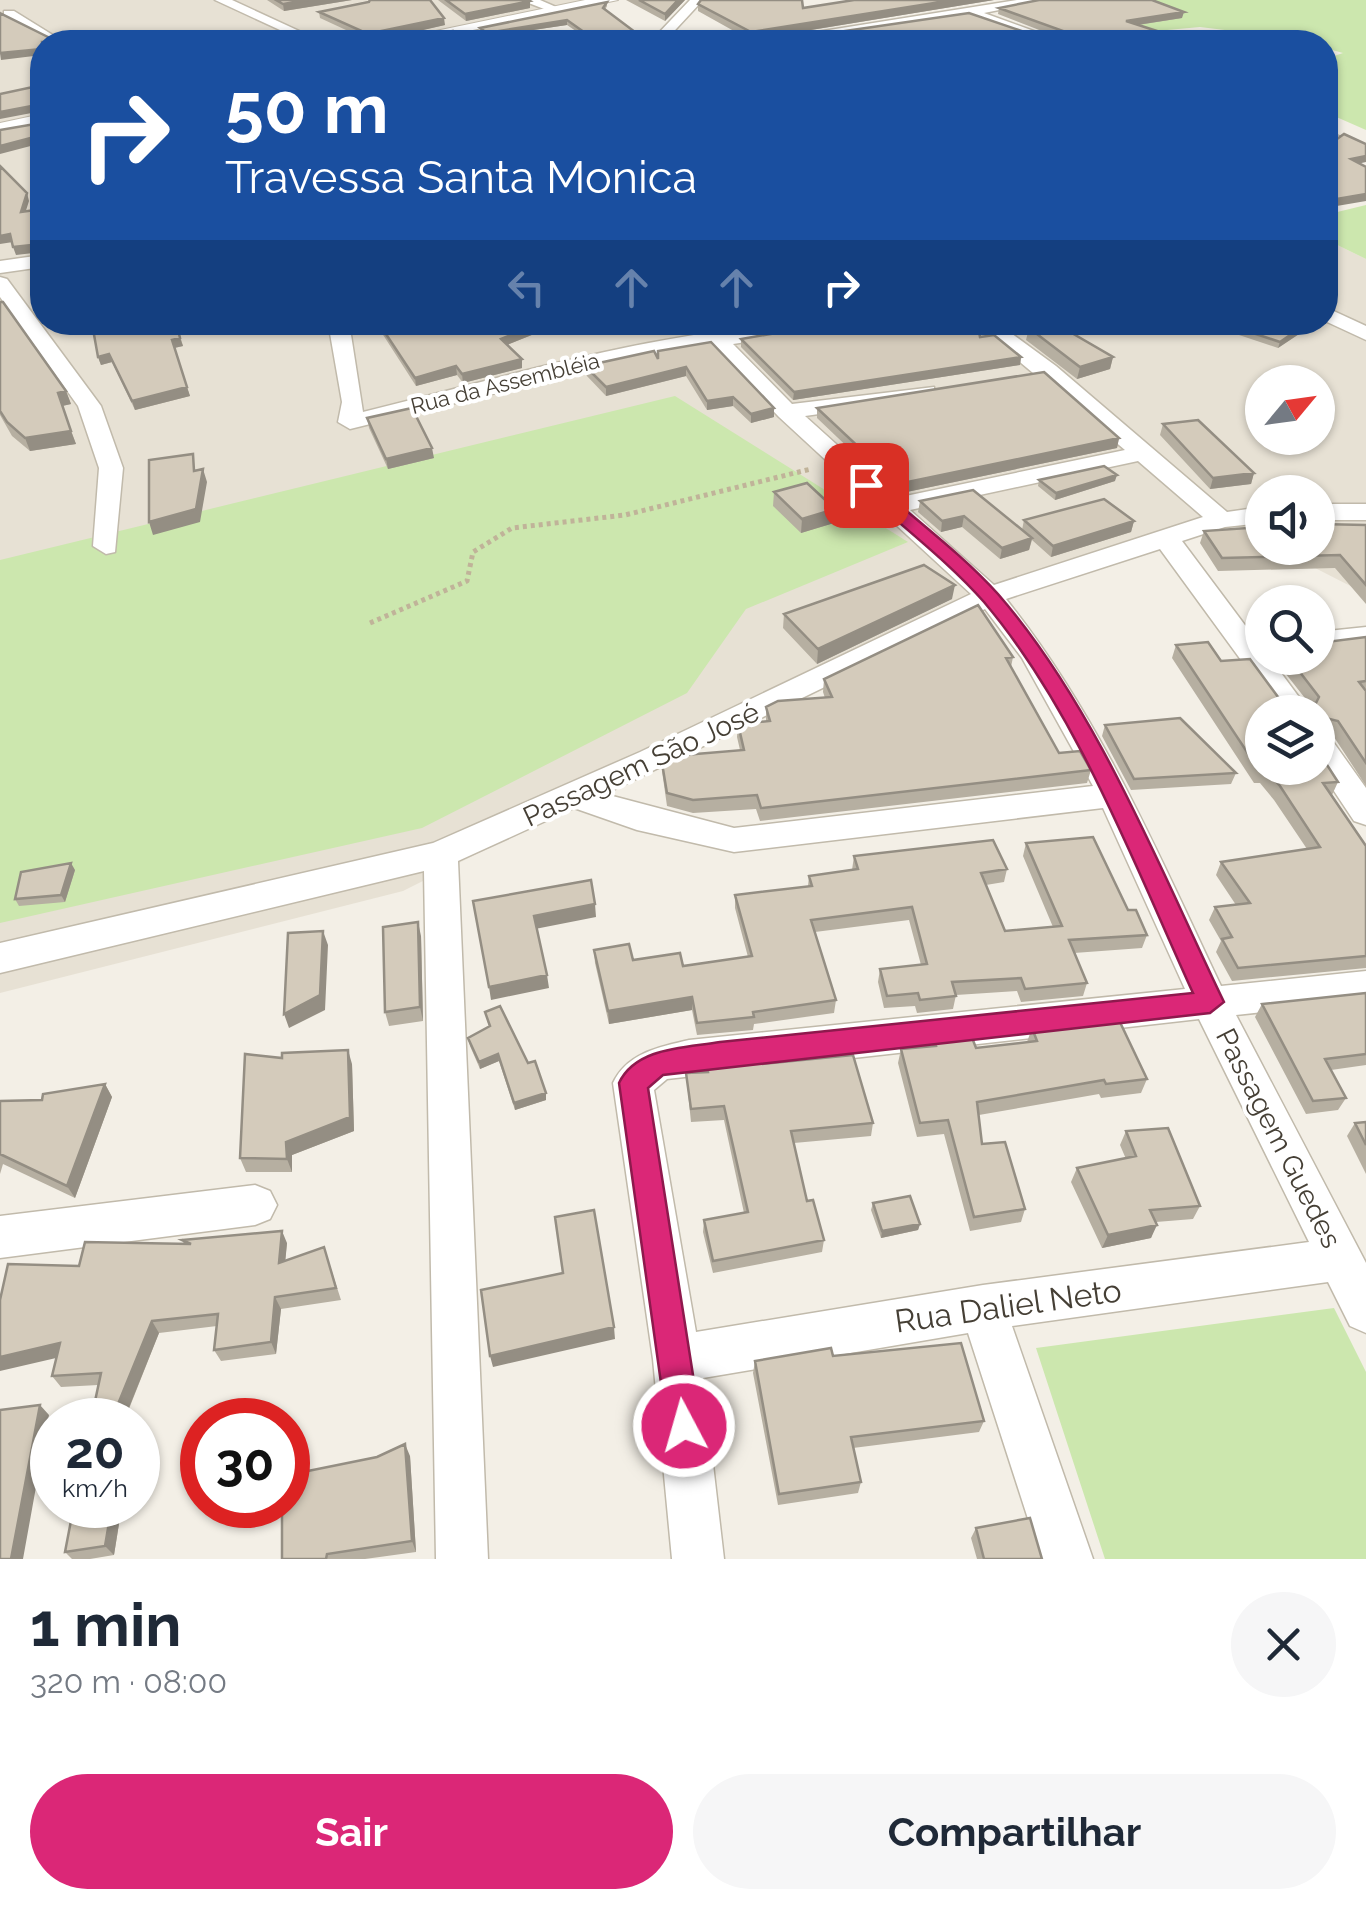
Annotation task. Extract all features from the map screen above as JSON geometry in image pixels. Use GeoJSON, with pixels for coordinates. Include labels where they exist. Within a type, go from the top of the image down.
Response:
{"type":"FeatureCollection","features":[{"type":"Feature","properties":{"kind":"street"},"geometry":{"type":"LineString","coordinates":[[221,0],[289,30]]}},
{"type":"Feature","properties":{"kind":"street"},"geometry":{"type":"LineString","coordinates":[[527,0],[557,10]]}},
{"type":"Feature","properties":{"kind":"street"},"geometry":{"type":"LineString","coordinates":[[453,30],[610,0]]}},
{"type":"Feature","properties":{"kind":"street"},"geometry":{"type":"LineString","coordinates":[[668,30],[697,0]]}},
{"type":"Feature","properties":{"kind":"street"},"geometry":{"type":"LineString","coordinates":[[847,30],[1043,0]]}},
{"type":"Feature","properties":{"kind":"street"},"geometry":{"type":"LineString","coordinates":[[971,13],[1021,30]]}},
{"type":"Feature","properties":{"kind":"street"},"geometry":{"type":"LineString","coordinates":[[9,14],[35,30]]}},
{"type":"Feature","properties":{"kind":"street"},"geometry":{"type":"LineString","coordinates":[[268,21],[306,14]]}},
{"type":"Feature","properties":{"kind":"street"},"geometry":{"type":"LineString","coordinates":[[19,35],[30,33]]}},
{"type":"Feature","properties":{"kind":"street"},"geometry":{"type":"LineString","coordinates":[[0,129],[30,123]]}},
{"type":"Feature","properties":{"kind":"street"},"geometry":{"type":"LineString","coordinates":[[0,267],[30,263]]}},
{"type":"Feature","properties":{"kind":"street"},"geometry":{"type":"LineString","coordinates":[[0,283],[30,325]]}},
{"type":"Feature","properties":{"kind":"street"},"geometry":{"type":"LineString","coordinates":[[1338,319],[1366,334]]}},
{"type":"Feature","properties":{"kind":"street"},"geometry":{"type":"LineString","coordinates":[[37,335],[88,406],[111,468],[106,546]]}},
{"type":"Feature","properties":{"kind":"street","name":"Rua da Assembléia"},"geometry":{"type":"LineString","coordinates":[[340,335],[352,402],[350,422],[627,345],[719,342],[760,335]]}},
{"type":"Feature","properties":{"kind":"street"},"geometry":{"type":"LineString","coordinates":[[999,335],[1221,520]]}},
{"type":"Feature","properties":{"kind":"street","name":"Passagem Guedes"},"geometry":{"type":"LineString","coordinates":[[719,342],[842,463],[989,596],[1063,700],[1114,795],[1210,1002],[1366,1310]]}},
{"type":"Feature","properties":{"kind":"street"},"geometry":{"type":"LineString","coordinates":[[1012,377],[1048,372]]}},
{"type":"Feature","properties":{"kind":"street"},"geometry":{"type":"LineString","coordinates":[[788,412],[958,386]]}},
{"type":"Feature","properties":{"kind":"street"},"geometry":{"type":"LineString","coordinates":[[890,507],[1143,453]]}},
{"type":"Feature","properties":{"kind":"street"},"geometry":{"type":"LineString","coordinates":[[1335,514],[1360,518]]}},
{"type":"Feature","properties":{"kind":"street","name":"Passagem São José"},"geometry":{"type":"LineString","coordinates":[[0,958],[440,854],[575,796],[989,596],[1221,520],[1245,517]]}},
{"type":"Feature","properties":{"kind":"street"},"geometry":{"type":"LineString","coordinates":[[1165,538],[1245,634]]}},
{"type":"Feature","properties":{"kind":"street"},"geometry":{"type":"LineString","coordinates":[[1335,639],[1366,636]]}},
{"type":"Feature","properties":{"kind":"street"},"geometry":{"type":"LineString","coordinates":[[1335,768],[1366,813]]}},
{"type":"Feature","properties":{"kind":"street"},"geometry":{"type":"LineString","coordinates":[[575,796],[637,818],[734,840],[1114,795]]}},
{"type":"Feature","properties":{"kind":"street"},"geometry":{"type":"LineString","coordinates":[[440,854],[462,1559]]}},
{"type":"Feature","properties":{"kind":"street"},"geometry":{"type":"LineString","coordinates":[[698,1559],[677,1359],[633,1083],[656,1064],[704,1055],[1366,986]]}},
{"type":"Feature","properties":{"kind":"street"},"geometry":{"type":"LineString","coordinates":[[0,1238],[255,1205]]}},
{"type":"Feature","properties":{"kind":"street","name":"Rua Daliel Neto"},"geometry":{"type":"LineString","coordinates":[[677,1359],[983,1308],[1340,1259]]}},
{"type":"Feature","properties":{"kind":"street"},"geometry":{"type":"LineString","coordinates":[[983,1308],[1068,1559]]}},
{"type":"Feature","properties":{"kind":"path"},"geometry":{"type":"LineString","coordinates":[[370,623],[467,582],[473,552],[512,528],[625,515],[842,463]]}},
{"type":"Feature","properties":{"kind":"shaded area"},"geometry":{"type":"Polygon","coordinates":[[[0,0],[619,0],[450,30],[30,30],[30,335],[1338,335],[1338,245],[1366,259],[1366,594],[1309,565],[1335,565],[1335,475],[1245,475],[1245,532],[1221,520],[989,596],[403,891],[0,993],[0,0]]]}},
{"type":"Feature","properties":{"kind":"green space"},"geometry":{"type":"Polygon","coordinates":[[[1124,0],[1366,0],[1366,130],[1338,118],[1338,55],[1343,53],[1338,52],[1338,30],[1038,30],[1124,0]]]}},
{"type":"Feature","properties":{"kind":"green space"},"geometry":{"type":"Polygon","coordinates":[[[1366,205],[1366,259],[1338,245],[1338,212],[1366,205]]]}},
{"type":"Feature","properties":{"kind":"green space"},"geometry":{"type":"Polygon","coordinates":[[[675,396],[908,542],[746,609],[687,693],[422,828],[0,923],[0,560],[675,396]]]}},
{"type":"Feature","properties":{"kind":"green space"},"geometry":{"type":"Polygon","coordinates":[[[1334,1308],[1366,1372],[1366,1559],[1105,1559],[1036,1348],[1334,1308]]]}},
{"type":"Feature","properties":{"kind":"building"},"geometry":{"type":"Polygon","coordinates":[[[276,0],[308,0],[283,4],[276,0]]]}},
{"type":"Feature","properties":{"kind":"building"},"geometry":{"type":"Polygon","coordinates":[[[430,0],[444,18],[386,30],[359,30],[319,12],[369,2],[430,0]]]}},
{"type":"Feature","properties":{"kind":"building"},"geometry":{"type":"Polygon","coordinates":[[[446,0],[528,0],[530,1],[465,14],[446,0]]]}},
{"type":"Feature","properties":{"kind":"building"},"geometry":{"type":"Polygon","coordinates":[[[639,0],[678,0],[665,14],[639,0]]]}},
{"type":"Feature","properties":{"kind":"building"},"geometry":{"type":"Polygon","coordinates":[[[701,0],[802,0],[803,8],[854,0],[953,0],[764,30],[747,30],[698,4],[701,0]]]}},
{"type":"Feature","properties":{"kind":"building"},"geometry":{"type":"Polygon","coordinates":[[[1039,0],[1152,0],[1184,12],[1126,21],[1154,30],[1060,30],[999,8],[1039,0]]]}},
{"type":"Feature","properties":{"kind":"building"},"geometry":{"type":"Polygon","coordinates":[[[607,2],[603,8],[632,30],[581,30],[567,20],[505,30],[480,28],[607,2]]]}},
{"type":"Feature","properties":{"kind":"building"},"geometry":{"type":"Polygon","coordinates":[[[0,13],[34,30],[30,30],[30,50],[0,53],[0,13]]]}},
{"type":"Feature","properties":{"kind":"building"},"geometry":{"type":"Polygon","coordinates":[[[969,13],[1019,30],[852,30],[969,13]]]}},
{"type":"Feature","properties":{"kind":"building"},"geometry":{"type":"Polygon","coordinates":[[[30,88],[30,106],[0,112],[0,94],[30,88]]]}},
{"type":"Feature","properties":{"kind":"building"},"geometry":{"type":"Polygon","coordinates":[[[30,125],[30,138],[0,146],[0,130],[30,125]]]}},
{"type":"Feature","properties":{"kind":"building"},"geometry":{"type":"Polygon","coordinates":[[[1344,134],[1366,144],[1366,156],[1351,159],[1366,167],[1366,194],[1338,199],[1338,138],[1344,134]]]}},
{"type":"Feature","properties":{"kind":"building"},"geometry":{"type":"Polygon","coordinates":[[[0,166],[27,193],[21,212],[30,211],[30,245],[13,247],[10,234],[0,236],[0,166]]]}},
{"type":"Feature","properties":{"kind":"building"},"geometry":{"type":"Polygon","coordinates":[[[0,302],[66,391],[58,393],[71,431],[25,438],[0,411],[0,302]]]}},
{"type":"Feature","properties":{"kind":"building"},"geometry":{"type":"Polygon","coordinates":[[[94,335],[179,335],[172,340],[187,387],[132,401],[109,354],[98,357],[94,335]]]}},
{"type":"Feature","properties":{"kind":"building"},"geometry":{"type":"Polygon","coordinates":[[[387,335],[511,335],[501,339],[522,359],[462,374],[456,366],[415,378],[387,335]]]}},
{"type":"Feature","properties":{"kind":"building"},"geometry":{"type":"Polygon","coordinates":[[[765,335],[994,335],[1021,357],[794,392],[741,339],[765,335]]]}},
{"type":"Feature","properties":{"kind":"building"},"geometry":{"type":"Polygon","coordinates":[[[1038,335],[1075,335],[1113,357],[1080,367],[1038,335]]]}},
{"type":"Feature","properties":{"kind":"building"},"geometry":{"type":"Polygon","coordinates":[[[1259,335],[1290,335],[1280,342],[1259,335]]]}},
{"type":"Feature","properties":{"kind":"building"},"geometry":{"type":"Polygon","coordinates":[[[711,342],[774,408],[751,414],[733,397],[707,401],[686,367],[606,387],[585,366],[654,351],[658,359],[658,351],[711,342]]]}},
{"type":"Feature","properties":{"kind":"building"},"geometry":{"type":"Polygon","coordinates":[[[1044,372],[1119,438],[898,484],[817,408],[1044,372]]]}},
{"type":"Feature","properties":{"kind":"building"},"geometry":{"type":"Polygon","coordinates":[[[412,408],[432,448],[386,459],[367,418],[412,408]]]}},
{"type":"Feature","properties":{"kind":"building"},"geometry":{"type":"Polygon","coordinates":[[[1198,420],[1254,473],[1213,478],[1163,424],[1198,420]]]}},
{"type":"Feature","properties":{"kind":"building"},"geometry":{"type":"Polygon","coordinates":[[[193,454],[194,471],[203,469],[196,509],[149,522],[149,460],[193,454]]]}},
{"type":"Feature","properties":{"kind":"building"},"geometry":{"type":"Polygon","coordinates":[[[1104,466],[1117,475],[1056,493],[1039,480],[1104,466]]]}},
{"type":"Feature","properties":{"kind":"building"},"geometry":{"type":"Polygon","coordinates":[[[807,483],[835,509],[802,519],[774,492],[807,483]]]}},
{"type":"Feature","properties":{"kind":"building"},"geometry":{"type":"Polygon","coordinates":[[[973,490],[1032,538],[1002,548],[964,516],[942,521],[920,501],[973,490]]]}},
{"type":"Feature","properties":{"kind":"building"},"geometry":{"type":"Polygon","coordinates":[[[1104,499],[1134,521],[1053,546],[1024,520],[1104,499]]]}},
{"type":"Feature","properties":{"kind":"building"},"geometry":{"type":"Polygon","coordinates":[[[1335,524],[1366,525],[1366,585],[1340,555],[1335,555],[1335,524]]]}},
{"type":"Feature","properties":{"kind":"building"},"geometry":{"type":"Polygon","coordinates":[[[1245,528],[1245,557],[1222,558],[1204,531],[1245,528]]]}},
{"type":"Feature","properties":{"kind":"building"},"geometry":{"type":"Polygon","coordinates":[[[924,565],[955,585],[818,649],[784,614],[924,565]]]}},
{"type":"Feature","properties":{"kind":"building"},"geometry":{"type":"Polygon","coordinates":[[[978,605],[1013,657],[1006,658],[1059,753],[1080,751],[1091,770],[761,808],[757,795],[693,800],[667,793],[661,757],[744,750],[738,724],[770,721],[766,707],[778,701],[832,697],[824,679],[978,605]]]}},
{"type":"Feature","properties":{"kind":"building"},"geometry":{"type":"Polygon","coordinates":[[[1366,637],[1366,681],[1359,682],[1366,691],[1366,763],[1335,720],[1335,695],[1317,695],[1302,675],[1335,675],[1335,641],[1366,637]]]}},
{"type":"Feature","properties":{"kind":"building"},"geometry":{"type":"Polygon","coordinates":[[[1208,642],[1221,661],[1245,659],[1245,675],[1262,675],[1277,695],[1245,695],[1245,749],[1176,645],[1208,642]]]}},
{"type":"Feature","properties":{"kind":"building"},"geometry":{"type":"Polygon","coordinates":[[[1180,718],[1236,773],[1134,779],[1105,725],[1180,718]]]}},
{"type":"Feature","properties":{"kind":"building"},"geometry":{"type":"Polygon","coordinates":[[[1324,785],[1366,846],[1366,956],[1238,968],[1222,939],[1232,937],[1215,907],[1250,903],[1221,862],[1320,847],[1280,786],[1324,785]]]}},
{"type":"Feature","properties":{"kind":"building"},"geometry":{"type":"Polygon","coordinates":[[[1093,837],[1128,910],[1136,910],[1147,935],[1069,940],[1087,983],[1025,989],[1021,978],[952,982],[956,996],[920,1000],[918,993],[887,996],[880,969],[927,964],[912,907],[811,920],[836,1000],[753,1012],[754,1017],[697,1023],[692,997],[608,1011],[594,950],[629,944],[633,960],[680,953],[683,966],[752,956],[735,895],[812,886],[809,876],[858,869],[854,856],[993,840],[1007,869],[981,873],[1005,931],[1062,926],[1026,843],[1093,837]]]}},
{"type":"Feature","properties":{"kind":"building"},"geometry":{"type":"Polygon","coordinates":[[[71,863],[61,895],[15,899],[21,872],[71,863]]]}},
{"type":"Feature","properties":{"kind":"building"},"geometry":{"type":"Polygon","coordinates":[[[591,880],[595,904],[534,916],[547,975],[489,987],[473,901],[591,880]]]}},
{"type":"Feature","properties":{"kind":"building"},"geometry":{"type":"Polygon","coordinates":[[[418,922],[420,1007],[385,1012],[383,927],[418,922]]]}},
{"type":"Feature","properties":{"kind":"building"},"geometry":{"type":"Polygon","coordinates":[[[323,931],[320,995],[284,1014],[288,933],[323,931]]]}},
{"type":"Feature","properties":{"kind":"building"},"geometry":{"type":"Polygon","coordinates":[[[1366,993],[1366,1054],[1325,1059],[1346,1098],[1313,1101],[1262,1004],[1366,993]]]}},
{"type":"Feature","properties":{"kind":"building"},"geometry":{"type":"Polygon","coordinates":[[[500,1006],[528,1063],[535,1061],[546,1093],[514,1103],[498,1054],[479,1062],[468,1038],[490,1026],[485,1012],[500,1006]]]}},
{"type":"Feature","properties":{"kind":"building"},"geometry":{"type":"Polygon","coordinates":[[[1118,1018],[1147,1079],[1106,1084],[1104,1080],[977,1102],[982,1144],[1005,1142],[1025,1209],[974,1217],[948,1120],[920,1123],[901,1049],[936,1046],[934,1039],[971,1035],[976,1048],[1037,1041],[1032,1028],[1118,1018]]]}},
{"type":"Feature","properties":{"kind":"building"},"geometry":{"type":"Polygon","coordinates":[[[348,1050],[350,1117],[286,1142],[287,1159],[240,1158],[245,1054],[282,1058],[282,1053],[348,1050]]]}},
{"type":"Feature","properties":{"kind":"building"},"geometry":{"type":"Polygon","coordinates":[[[853,1055],[873,1123],[791,1131],[807,1201],[813,1200],[824,1240],[713,1261],[704,1220],[748,1212],[724,1106],[691,1109],[686,1073],[708,1072],[707,1065],[762,1059],[763,1064],[853,1055]]]}},
{"type":"Feature","properties":{"kind":"building"},"geometry":{"type":"Polygon","coordinates":[[[105,1084],[67,1186],[0,1154],[0,1101],[42,1100],[43,1094],[105,1084]]]}},
{"type":"Feature","properties":{"kind":"building"},"geometry":{"type":"Polygon","coordinates":[[[1366,1122],[1366,1145],[1355,1123],[1366,1122]]]}},
{"type":"Feature","properties":{"kind":"building"},"geometry":{"type":"Polygon","coordinates":[[[1168,1128],[1200,1206],[1150,1210],[1157,1225],[1108,1235],[1077,1168],[1136,1156],[1126,1131],[1168,1128]]]}},
{"type":"Feature","properties":{"kind":"building"},"geometry":{"type":"Polygon","coordinates":[[[910,1196],[920,1224],[882,1231],[873,1203],[910,1196]]]}},
{"type":"Feature","properties":{"kind":"building"},"geometry":{"type":"Polygon","coordinates":[[[594,1210],[614,1327],[490,1356],[481,1290],[563,1273],[555,1217],[594,1210]]]}},
{"type":"Feature","properties":{"kind":"building"},"geometry":{"type":"Polygon","coordinates":[[[282,1231],[279,1263],[324,1247],[336,1288],[275,1297],[271,1342],[214,1350],[218,1314],[152,1321],[121,1398],[96,1398],[101,1373],[52,1376],[60,1343],[0,1357],[0,1300],[8,1264],[79,1266],[85,1242],[191,1244],[182,1240],[282,1231]]]}},
{"type":"Feature","properties":{"kind":"building"},"geometry":{"type":"Polygon","coordinates":[[[961,1343],[984,1421],[851,1437],[861,1482],[779,1494],[755,1361],[831,1348],[833,1356],[961,1343]]]}},
{"type":"Feature","properties":{"kind":"building"},"geometry":{"type":"Polygon","coordinates":[[[30,1406],[30,1458],[11,1559],[0,1559],[0,1410],[30,1406]]]}},
{"type":"Feature","properties":{"kind":"building"},"geometry":{"type":"Polygon","coordinates":[[[405,1444],[412,1541],[327,1554],[326,1559],[282,1559],[282,1528],[310,1528],[310,1471],[377,1457],[405,1444]]]}},
{"type":"Feature","properties":{"kind":"building"},"geometry":{"type":"Polygon","coordinates":[[[1030,1518],[1042,1559],[984,1559],[976,1528],[1030,1518]]]}},
{"type":"Feature","properties":{"kind":"building"},"geometry":{"type":"Polygon","coordinates":[[[70,1528],[108,1528],[105,1546],[65,1552],[70,1528]]]}},
{"type":"Feature","properties":{"kind":"route"},"geometry":{"type":"LineString","coordinates":[[684,1426],[633,1083],[656,1064],[688,1057],[1210,1002],[1114,795],[1035,655],[989,596],[866,485]]}}]}
